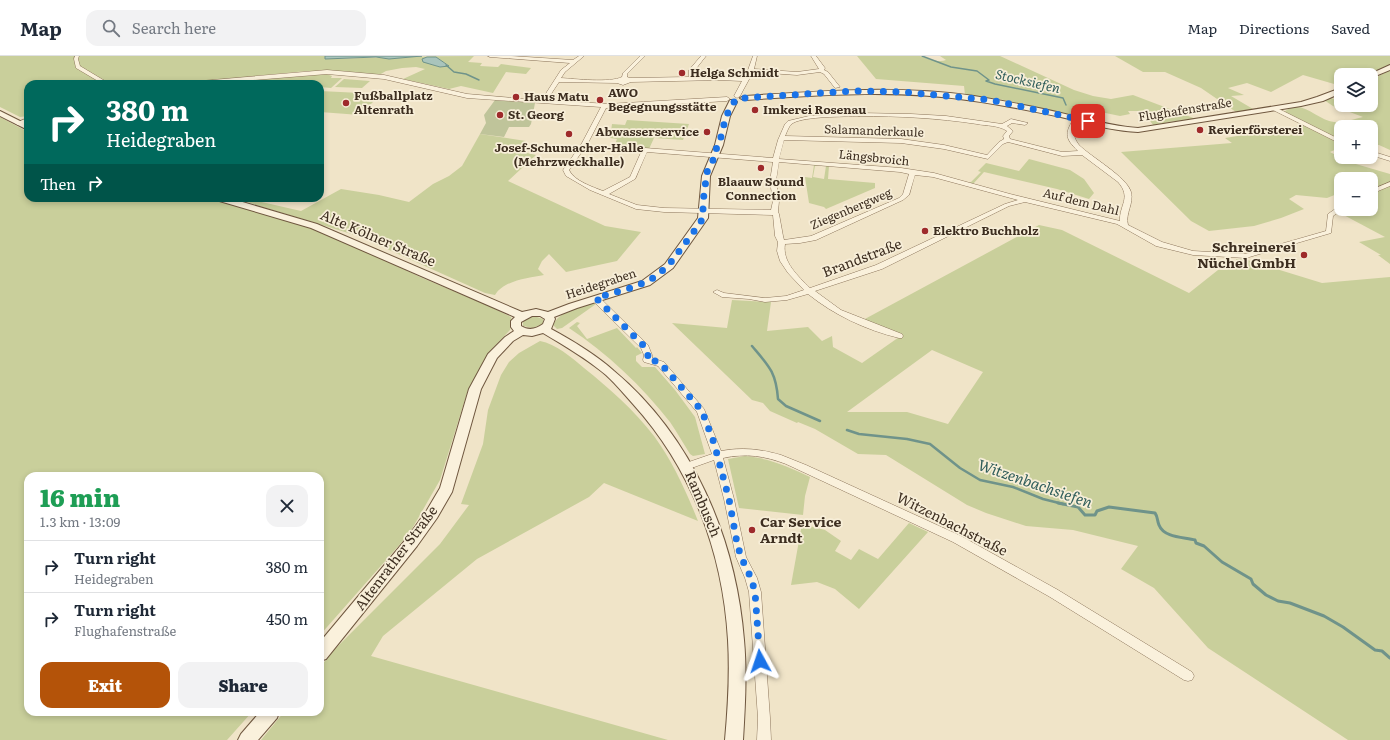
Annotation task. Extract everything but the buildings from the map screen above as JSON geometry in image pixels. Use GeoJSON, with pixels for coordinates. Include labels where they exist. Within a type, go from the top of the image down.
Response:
{"type":"FeatureCollection","features":[{"type":"Feature","properties":{"kind":"main road"},"geometry":{"type":"LineString","coordinates":[[1378,73],[1390,67]]}},
{"type":"Feature","properties":{"kind":"main road","name":"Flughafenstraße"},"geometry":{"type":"LineString","coordinates":[[735,99],[837,92],[886,91],[991,100],[1120,128],[1138,130],[1308,102],[1334,93]]}},
{"type":"Feature","properties":{"kind":"main road","name":"Heidegraben"},"geometry":{"type":"LineString","coordinates":[[546,323],[573,306],[646,283],[665,269],[702,220],[706,176],[726,116],[735,99]]}},
{"type":"Feature","properties":{"kind":"main road"},"geometry":{"type":"LineString","coordinates":[[0,113],[24,126]]}},
{"type":"Feature","properties":{"kind":"main road","name":"Alte Kölner Straße"},"geometry":{"type":"LineString","coordinates":[[233,202],[314,226],[522,316]]}},
{"type":"Feature","properties":{"kind":"main road"},"geometry":{"type":"LineString","coordinates":[[534,312],[540,313],[546,323],[531,333],[522,331],[516,327],[516,321],[522,316],[534,312]]}},
{"type":"Feature","properties":{"kind":"main road","name":"Rambusch"},"geometry":{"type":"LineString","coordinates":[[546,323],[618,380],[643,406],[667,436],[686,466],[712,521],[722,552],[734,605],[738,666],[734,740]]}},
{"type":"Feature","properties":{"kind":"main road","name":"Altenrather Straße"},"geometry":{"type":"LineString","coordinates":[[324,649],[412,542],[432,514],[447,489],[475,389],[492,356],[510,339],[522,331]]}},
{"type":"Feature","properties":{"kind":"main road"},"geometry":{"type":"LineString","coordinates":[[247,740],[268,716]]}},
{"type":"Feature","properties":{"kind":"street"},"geometry":{"type":"LineString","coordinates":[[77,56],[76,59],[78,67],[100,80]]}},
{"type":"Feature","properties":{"kind":"street"},"geometry":{"type":"LineString","coordinates":[[490,56],[574,62]]}},
{"type":"Feature","properties":{"kind":"street"},"geometry":{"type":"LineString","coordinates":[[539,102],[544,99],[563,71],[582,56]]}},
{"type":"Feature","properties":{"kind":"street"},"geometry":{"type":"LineString","coordinates":[[627,79],[625,74],[643,56]]}},
{"type":"Feature","properties":{"kind":"street"},"geometry":{"type":"LineString","coordinates":[[691,78],[692,70],[704,56]]}},
{"type":"Feature","properties":{"kind":"street"},"geometry":{"type":"LineString","coordinates":[[735,99],[751,70],[755,56]]}},
{"type":"Feature","properties":{"kind":"street"},"geometry":{"type":"LineString","coordinates":[[813,56],[822,68],[820,70]]}},
{"type":"Feature","properties":{"kind":"street"},"geometry":{"type":"LineString","coordinates":[[751,70],[795,73],[815,72],[820,70],[826,73],[837,87]]}},
{"type":"Feature","properties":{"kind":"street","name":"Flughafenstraße"},"geometry":{"type":"LineString","coordinates":[[230,80],[313,72],[344,73],[400,79],[467,96],[604,106],[735,99]]}},
{"type":"Feature","properties":{"kind":"street"},"geometry":{"type":"LineString","coordinates":[[558,80],[589,82],[618,80],[623,83],[627,79],[718,78],[746,80]]}},
{"type":"Feature","properties":{"kind":"street"},"geometry":{"type":"LineString","coordinates":[[604,106],[585,143],[566,171],[568,175],[577,181],[603,194],[630,205],[643,208],[774,212]]}},
{"type":"Feature","properties":{"kind":"street"},"geometry":{"type":"LineString","coordinates":[[1275,108],[1334,138]]}},
{"type":"Feature","properties":{"kind":"street"},"geometry":{"type":"LineString","coordinates":[[899,336],[838,312],[811,291],[786,267],[781,256],[780,248],[782,242],[779,236],[776,214],[774,212],[776,205],[773,182],[776,160],[786,125],[790,122],[844,115],[917,115],[959,119],[1003,126],[1010,131],[1006,136],[1007,140],[1056,153],[1084,153]]}},
{"type":"Feature","properties":{"kind":"street"},"geometry":{"type":"LineString","coordinates":[[1077,118],[1070,130],[1074,143],[1084,153],[1118,178],[1126,188],[1129,200],[1123,217],[1125,225]]}},
{"type":"Feature","properties":{"kind":"street"},"geometry":{"type":"LineString","coordinates":[[18,123],[24,121]]}},
{"type":"Feature","properties":{"kind":"street"},"geometry":{"type":"LineString","coordinates":[[1003,126],[1010,121],[1025,123]]}},
{"type":"Feature","properties":{"kind":"street","name":"Salamanderkaule"},"geometry":{"type":"LineString","coordinates":[[783,138],[895,140],[944,147],[988,157],[1001,143],[1007,140]]}},
{"type":"Feature","properties":{"kind":"street","name":"Längsbroich"},"geometry":{"type":"LineString","coordinates":[[603,194],[633,178],[645,150],[901,170],[912,174],[923,173],[1028,200]]}},
{"type":"Feature","properties":{"kind":"street"},"geometry":{"type":"LineString","coordinates":[[1378,155],[1390,159]]}},
{"type":"Feature","properties":{"kind":"street","name":"Ziegenbergweg"},"geometry":{"type":"LineString","coordinates":[[782,242],[800,241],[813,238],[901,199],[906,195],[912,174]]}},
{"type":"Feature","properties":{"kind":"street"},"geometry":{"type":"LineString","coordinates":[[1378,189],[1390,184]]}},
{"type":"Feature","properties":{"kind":"street"},"geometry":{"type":"LineString","coordinates":[[999,193],[1006,199],[1007,205]]}},
{"type":"Feature","properties":{"kind":"street","name":"Brandstraße"},"geometry":{"type":"LineString","coordinates":[[718,292],[722,295],[766,300],[787,298],[811,291],[879,268],[1007,205],[1028,200]]}},
{"type":"Feature","properties":{"kind":"street","name":"Auf dem Dahl"},"geometry":{"type":"LineString","coordinates":[[1028,200],[1125,225],[1151,240],[1180,250],[1205,254],[1246,256],[1329,232],[1330,215],[1334,212]]}},
{"type":"Feature","properties":{"kind":"street"},"geometry":{"type":"LineString","coordinates":[[1112,221],[1123,217]]}},
{"type":"Feature","properties":{"kind":"street","name":"Rambusch"},"geometry":{"type":"LineString","coordinates":[[596,298],[645,347],[648,355],[647,360],[656,361],[661,364],[702,411],[714,443],[716,456],[729,499],[741,557],[751,578],[755,592],[764,718],[764,740]]}},
{"type":"Feature","properties":{"kind":"street","name":"Witzenbachstraße"},"geometry":{"type":"LineString","coordinates":[[686,466],[716,456],[745,452],[772,456],[928,525],[972,547],[1188,676]]}},
{"type":"Feature","properties":{"kind":"green space"},"geometry":{"type":"Polygon","coordinates":[[[0,56],[325,56],[325,59],[474,56],[468,62],[482,63],[480,66],[498,67],[501,64],[531,68],[526,74],[506,72],[493,93],[461,86],[449,89],[403,79],[425,69],[416,67],[386,71],[379,75],[341,71],[306,71],[218,80],[24,80],[24,116],[20,117],[0,107],[0,56]],[[436,57],[424,58],[423,61],[439,67],[449,66],[436,57]]]}},
{"type":"Feature","properties":{"kind":"green space"},"geometry":{"type":"Polygon","coordinates":[[[857,56],[920,56],[937,61],[943,61],[946,60],[940,56],[1000,56],[1074,90],[1093,96],[1111,99],[1133,95],[1196,119],[1168,122],[1154,126],[1142,111],[1128,111],[1130,114],[1120,116],[1091,110],[1084,118],[1004,100],[965,95],[964,86],[876,79],[857,56]]]}},
{"type":"Feature","properties":{"kind":"green space"},"geometry":{"type":"Polygon","coordinates":[[[1115,56],[1390,56],[1390,65],[1378,70],[1378,68],[1334,68],[1334,84],[1303,75],[1271,92],[1247,83],[1228,88],[1244,95],[1231,96],[1253,109],[1236,112],[1201,88],[1165,72],[1143,72],[1115,56]]]}},
{"type":"Feature","properties":{"kind":"green space"},"geometry":{"type":"Polygon","coordinates":[[[1390,70],[1390,150],[1378,145],[1378,120],[1350,120],[1363,117],[1350,112],[1378,112],[1378,76],[1390,70]]]}},
{"type":"Feature","properties":{"kind":"green space"},"geometry":{"type":"Polygon","coordinates":[[[323,73],[332,76],[331,78],[342,78],[331,88],[324,87],[324,80],[250,80],[323,73]]]}},
{"type":"Feature","properties":{"kind":"green space"},"geometry":{"type":"Polygon","coordinates":[[[344,79],[370,81],[362,88],[335,87],[344,79]]]}},
{"type":"Feature","properties":{"kind":"green space","name":"Fußballplatz Altenrath"},"geometry":{"type":"Polygon","coordinates":[[[324,91],[381,94],[360,115],[324,112],[324,91]]]}},
{"type":"Feature","properties":{"kind":"green space"},"geometry":{"type":"Polygon","coordinates":[[[1331,98],[1334,99],[1334,107],[1324,100],[1331,98]]]}},
{"type":"Feature","properties":{"kind":"green space"},"geometry":{"type":"Polygon","coordinates":[[[495,100],[535,103],[531,124],[529,127],[509,127],[504,137],[480,134],[486,123],[484,115],[495,100]]]}},
{"type":"Feature","properties":{"kind":"green space"},"geometry":{"type":"Polygon","coordinates":[[[1291,108],[1303,108],[1328,121],[1334,122],[1334,137],[1284,112],[1291,108]]]}},
{"type":"Feature","properties":{"kind":"green space"},"geometry":{"type":"Polygon","coordinates":[[[0,117],[24,130],[24,202],[222,202],[305,226],[365,250],[420,277],[489,306],[511,317],[512,321],[510,330],[489,352],[468,390],[440,480],[409,534],[324,630],[324,472],[24,472],[24,716],[248,716],[227,740],[0,740],[0,117]]]}},
{"type":"Feature","properties":{"kind":"green space"},"geometry":{"type":"Polygon","coordinates":[[[627,120],[689,124],[683,140],[654,138],[649,149],[641,149],[641,147],[623,145],[622,147],[614,147],[617,139],[610,138],[612,124],[625,125],[627,120]]]}},
{"type":"Feature","properties":{"kind":"green space"},"geometry":{"type":"Polygon","coordinates":[[[1304,125],[1334,140],[1334,150],[1330,152],[1334,154],[1334,164],[1356,164],[1390,174],[1390,264],[1378,255],[1381,255],[1359,242],[1385,237],[1346,216],[1378,216],[1378,172],[1334,172],[1334,195],[1327,198],[1296,195],[1289,199],[1304,209],[1254,226],[1209,231],[1191,221],[1121,152],[1232,143],[1225,138],[1304,125]]]}},
{"type":"Feature","properties":{"kind":"green space"},"geometry":{"type":"Polygon","coordinates":[[[480,134],[526,141],[523,152],[536,155],[508,181],[605,226],[641,232],[617,261],[566,272],[549,254],[542,261],[538,269],[544,275],[517,280],[504,286],[495,295],[485,293],[358,236],[247,202],[262,202],[301,211],[317,202],[324,202],[324,198],[341,189],[379,195],[409,202],[433,184],[449,176],[462,166],[480,134]]]}},
{"type":"Feature","properties":{"kind":"green space"},"geometry":{"type":"Polygon","coordinates":[[[1029,159],[1070,170],[1084,179],[1094,193],[1089,199],[1057,189],[984,172],[973,184],[969,182],[971,182],[981,172],[978,171],[986,163],[1019,171],[1029,159]]]}},
{"type":"Feature","properties":{"kind":"green space"},"geometry":{"type":"Polygon","coordinates":[[[814,165],[821,166],[815,166],[813,177],[824,179],[826,166],[829,166],[828,179],[875,183],[875,188],[826,209],[824,207],[809,203],[805,177],[812,178],[814,165]]]}},
{"type":"Feature","properties":{"kind":"green space"},"geometry":{"type":"Polygon","coordinates":[[[1039,225],[1062,230],[1189,293],[1218,270],[1227,270],[1237,263],[1236,259],[1244,259],[1322,283],[1390,277],[1390,740],[1348,740],[1208,648],[1154,588],[1121,569],[1138,546],[1073,530],[1026,526],[986,513],[967,505],[886,455],[858,454],[815,429],[770,411],[763,403],[752,400],[672,323],[727,328],[732,300],[771,302],[767,331],[808,327],[822,341],[832,336],[833,347],[862,363],[902,335],[863,320],[1039,225]],[[932,350],[847,412],[907,412],[948,424],[983,372],[932,350]]]}},
{"type":"Feature","properties":{"kind":"green space"},"geometry":{"type":"Polygon","coordinates":[[[588,304],[596,304],[562,328],[557,329],[553,325],[559,317],[564,314],[588,304]]]}},
{"type":"Feature","properties":{"kind":"green space"},"geometry":{"type":"Polygon","coordinates":[[[534,316],[543,319],[543,324],[533,328],[523,326],[523,322],[528,317],[534,316]]]}},
{"type":"Feature","properties":{"kind":"green space"},"geometry":{"type":"Polygon","coordinates":[[[577,322],[580,323],[577,326],[587,339],[617,328],[636,348],[637,347],[642,353],[636,356],[636,361],[642,367],[655,367],[675,390],[695,417],[705,454],[693,456],[690,454],[670,422],[636,383],[597,348],[569,328],[577,322]]]}},
{"type":"Feature","properties":{"kind":"green space"},"geometry":{"type":"Polygon","coordinates":[[[540,341],[552,345],[603,383],[638,417],[661,446],[684,488],[698,521],[604,483],[589,497],[477,559],[383,636],[371,656],[668,740],[261,740],[281,716],[324,716],[324,662],[335,649],[440,544],[469,505],[461,504],[483,444],[488,410],[501,375],[509,362],[519,353],[540,341]]]}},
{"type":"Feature","properties":{"kind":"green space"},"geometry":{"type":"Polygon","coordinates":[[[745,456],[787,466],[810,477],[805,496],[803,515],[739,508],[728,459],[745,456]]]}},
{"type":"Feature","properties":{"kind":"green space"},"geometry":{"type":"Polygon","coordinates":[[[909,523],[928,532],[859,609],[835,589],[817,582],[791,585],[802,524],[825,530],[841,541],[835,551],[851,560],[859,549],[878,559],[909,523]]]}},
{"type":"Feature","properties":{"kind":"water"},"geometry":{"type":"Polygon","coordinates":[[[325,56],[422,56],[389,59],[376,57],[325,59],[325,56]]]}},
{"type":"Feature","properties":{"kind":"water"},"geometry":{"type":"Polygon","coordinates":[[[427,57],[436,57],[449,66],[440,67],[423,62],[422,59],[427,57]]]}},
{"type":"Feature","properties":{"kind":"waterway","name":"Stocksiefen"},"geometry":{"type":"LineString","coordinates":[[922,56],[951,67],[977,71],[989,80],[986,81],[995,84],[1063,98],[1066,105]]}},
{"type":"Feature","properties":{"kind":"waterway"},"geometry":{"type":"LineString","coordinates":[[446,65],[454,72],[466,74],[479,80]]}},
{"type":"Feature","properties":{"kind":"waterway","name":"Witzenbachsiefen"},"geometry":{"type":"LineString","coordinates":[[752,346],[771,370],[778,399],[786,406],[820,421]]}},
{"type":"Feature","properties":{"kind":"waterway","name":"Witzenbachsiefen"},"geometry":{"type":"LineString","coordinates":[[847,430],[859,434],[907,439],[930,444],[960,468],[980,480],[1013,487],[1043,499],[1063,504]]}},
{"type":"Feature","properties":{"kind":"waterway","name":"Witzenbachsiefen"},"geometry":{"type":"LineString","coordinates":[[1058,503],[1063,504]]}},
{"type":"Feature","properties":{"kind":"waterway","name":"Witzenbachsiefen"},"geometry":{"type":"LineString","coordinates":[[1063,504],[1078,507],[1085,515],[1095,515],[1097,511],[1109,507],[1155,513],[1159,525],[1165,532],[1170,535],[1195,540],[1196,543],[1204,546],[1222,562],[1251,579],[1253,584],[1266,595],[1278,601],[1290,603],[1324,616],[1343,627],[1375,650],[1382,651],[1390,658]]}},
{"type":"Feature","properties":{"kind":"place","name":"Helga Schmidt"},"geometry":{"type":"Point","coordinates":[682,73]}},
{"type":"Feature","properties":{"kind":"place","name":"Haus Matu"},"geometry":{"type":"Point","coordinates":[516,97]}},
{"type":"Feature","properties":{"kind":"place","name":"AWO Begegnungsstätte"},"geometry":{"type":"Point","coordinates":[600,100]}},
{"type":"Feature","properties":{"kind":"place","name":"Fußballplatz Altenrath"},"geometry":{"type":"Point","coordinates":[346,103]}},
{"type":"Feature","properties":{"kind":"place","name":"Imkerei Rosenau"},"geometry":{"type":"Point","coordinates":[755,110]}},
{"type":"Feature","properties":{"kind":"place","name":"St. Georg"},"geometry":{"type":"Point","coordinates":[500,115]}},
{"type":"Feature","properties":{"kind":"place","name":"Revierförsterei"},"geometry":{"type":"Point","coordinates":[1200,130]}},
{"type":"Feature","properties":{"kind":"place","name":"Abwasserservice"},"geometry":{"type":"Point","coordinates":[707,132]}},
{"type":"Feature","properties":{"kind":"place","name":"Josef-Schumacher-Halle (Mehrzweckhalle)"},"geometry":{"type":"Point","coordinates":[569,134]}},
{"type":"Feature","properties":{"kind":"place","name":"Blaauw Sound Connection"},"geometry":{"type":"Point","coordinates":[761,168]}},
{"type":"Feature","properties":{"kind":"place","name":"Elektro Buchholz"},"geometry":{"type":"Point","coordinates":[925,231]}},
{"type":"Feature","properties":{"kind":"place","name":"Schreinerei Nüchel GmbH"},"geometry":{"type":"Point","coordinates":[1304,255]}},
{"type":"Feature","properties":{"kind":"place","name":"Car Service Arndt"},"geometry":{"type":"Point","coordinates":[752,530]}},
{"type":"Feature","properties":{"kind":"route"},"geometry":{"type":"LineString","coordinates":[[760,661],[755,592],[751,578],[741,557],[729,499],[716,456],[714,443],[702,411],[682,386],[661,364],[656,361],[647,360],[648,355],[645,347],[596,298],[646,283],[668,266],[698,226],[703,218],[706,176],[714,158],[714,152],[719,145],[724,123],[734,102],[743,101],[744,98],[821,92],[903,92],[991,100],[1088,121]]}}]}
